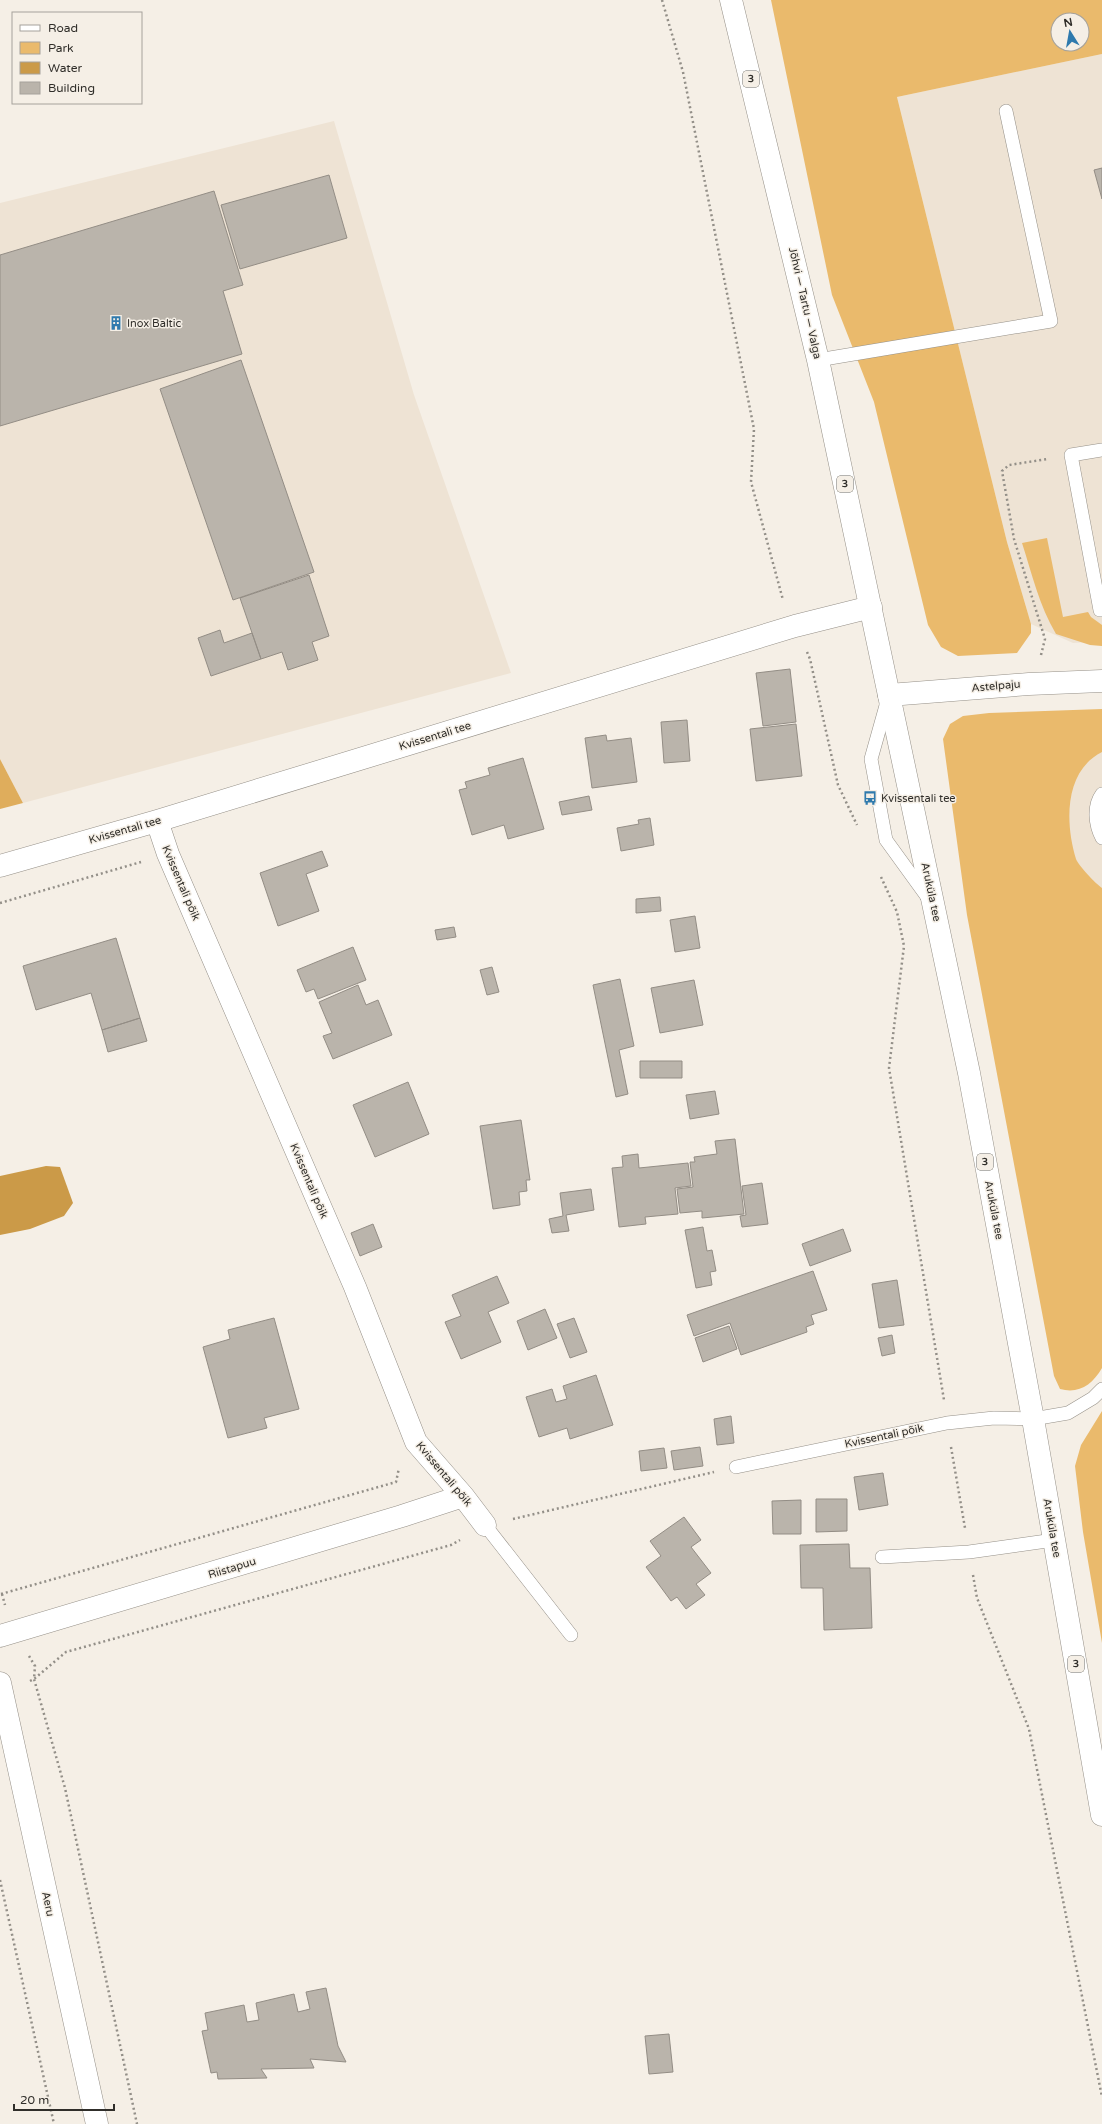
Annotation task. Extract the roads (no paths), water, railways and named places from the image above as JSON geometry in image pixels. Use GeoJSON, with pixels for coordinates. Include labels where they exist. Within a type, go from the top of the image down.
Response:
{"type":"FeatureCollection","features":[{"type":"Feature","properties":{"kind":"main road","name":"Jõhvi — Tartu — Valga"},"geometry":{"type":"LineString","coordinates":[[731,0],[818,360],[871,607]]}},
{"type":"Feature","properties":{"kind":"main road"},"geometry":{"type":"LineString","coordinates":[[747,0],[770,158]]}},
{"type":"Feature","properties":{"kind":"main road","name":"Kvissentali tee"},"geometry":{"type":"LineString","coordinates":[[0,866],[157,821],[795,626],[871,607]]}},
{"type":"Feature","properties":{"kind":"main road","name":"Aruküla tee"},"geometry":{"type":"LineString","coordinates":[[871,607],[969,1073],[1033,1419],[1099,1790],[1102,1815]]}},
{"type":"Feature","properties":{"kind":"main road","name":"Astelpaju"},"geometry":{"type":"LineString","coordinates":[[889,695],[1033,684],[1102,681]]}},
{"type":"Feature","properties":{"kind":"main road","name":"Kvissentali põik"},"geometry":{"type":"LineString","coordinates":[[157,821],[168,854],[355,1287],[416,1442],[463,1496],[485,1526]]}},
{"type":"Feature","properties":{"kind":"main road","name":"Riistapuu"},"geometry":{"type":"LineString","coordinates":[[6,1634],[379,1523],[463,1496]]}},
{"type":"Feature","properties":{"kind":"main road","name":"Aeru"},"geometry":{"type":"LineString","coordinates":[[1,1687],[97,2124]]}},
{"type":"Feature","properties":{"kind":"lane"},"geometry":{"type":"LineString","coordinates":[[818,360],[1051,321],[1006,111]]}},
{"type":"Feature","properties":{"kind":"lane"},"geometry":{"type":"LineString","coordinates":[[1102,450],[1070,456],[1100,610],[1102,610]]}},
{"type":"Feature","properties":{"kind":"lane"},"geometry":{"type":"LineString","coordinates":[[889,695],[872,759],[886,840],[934,906]]}},
{"type":"Feature","properties":{"kind":"lane"},"geometry":{"type":"LineString","coordinates":[[1102,794],[1099,798],[1095,819],[1102,838]]}},
{"type":"Feature","properties":{"kind":"lane","name":"Kvissentali põik"},"geometry":{"type":"LineString","coordinates":[[736,1467],[947,1423],[994,1418],[1033,1419],[1068,1413],[1093,1398],[1102,1389]]}},
{"type":"Feature","properties":{"kind":"lane"},"geometry":{"type":"LineString","coordinates":[[485,1526],[571,1635]]}},
{"type":"Feature","properties":{"kind":"lane"},"geometry":{"type":"LineString","coordinates":[[882,1557],[969,1552],[1054,1540]]}},
{"type":"Feature","properties":{"kind":"water"},"geometry":{"type":"Polygon","coordinates":[[[46,1166],[60,1167],[73,1203],[64,1216],[30,1229],[0,1235],[0,1176],[46,1166]]]}},
{"type":"Feature","properties":{"kind":"place","name":"Inox Baltic"},"geometry":{"type":"Point","coordinates":[116,323]}},
{"type":"Feature","properties":{"kind":"place","name":"Kvissentali tee"},"geometry":{"type":"Point","coordinates":[870,798]}}]}
